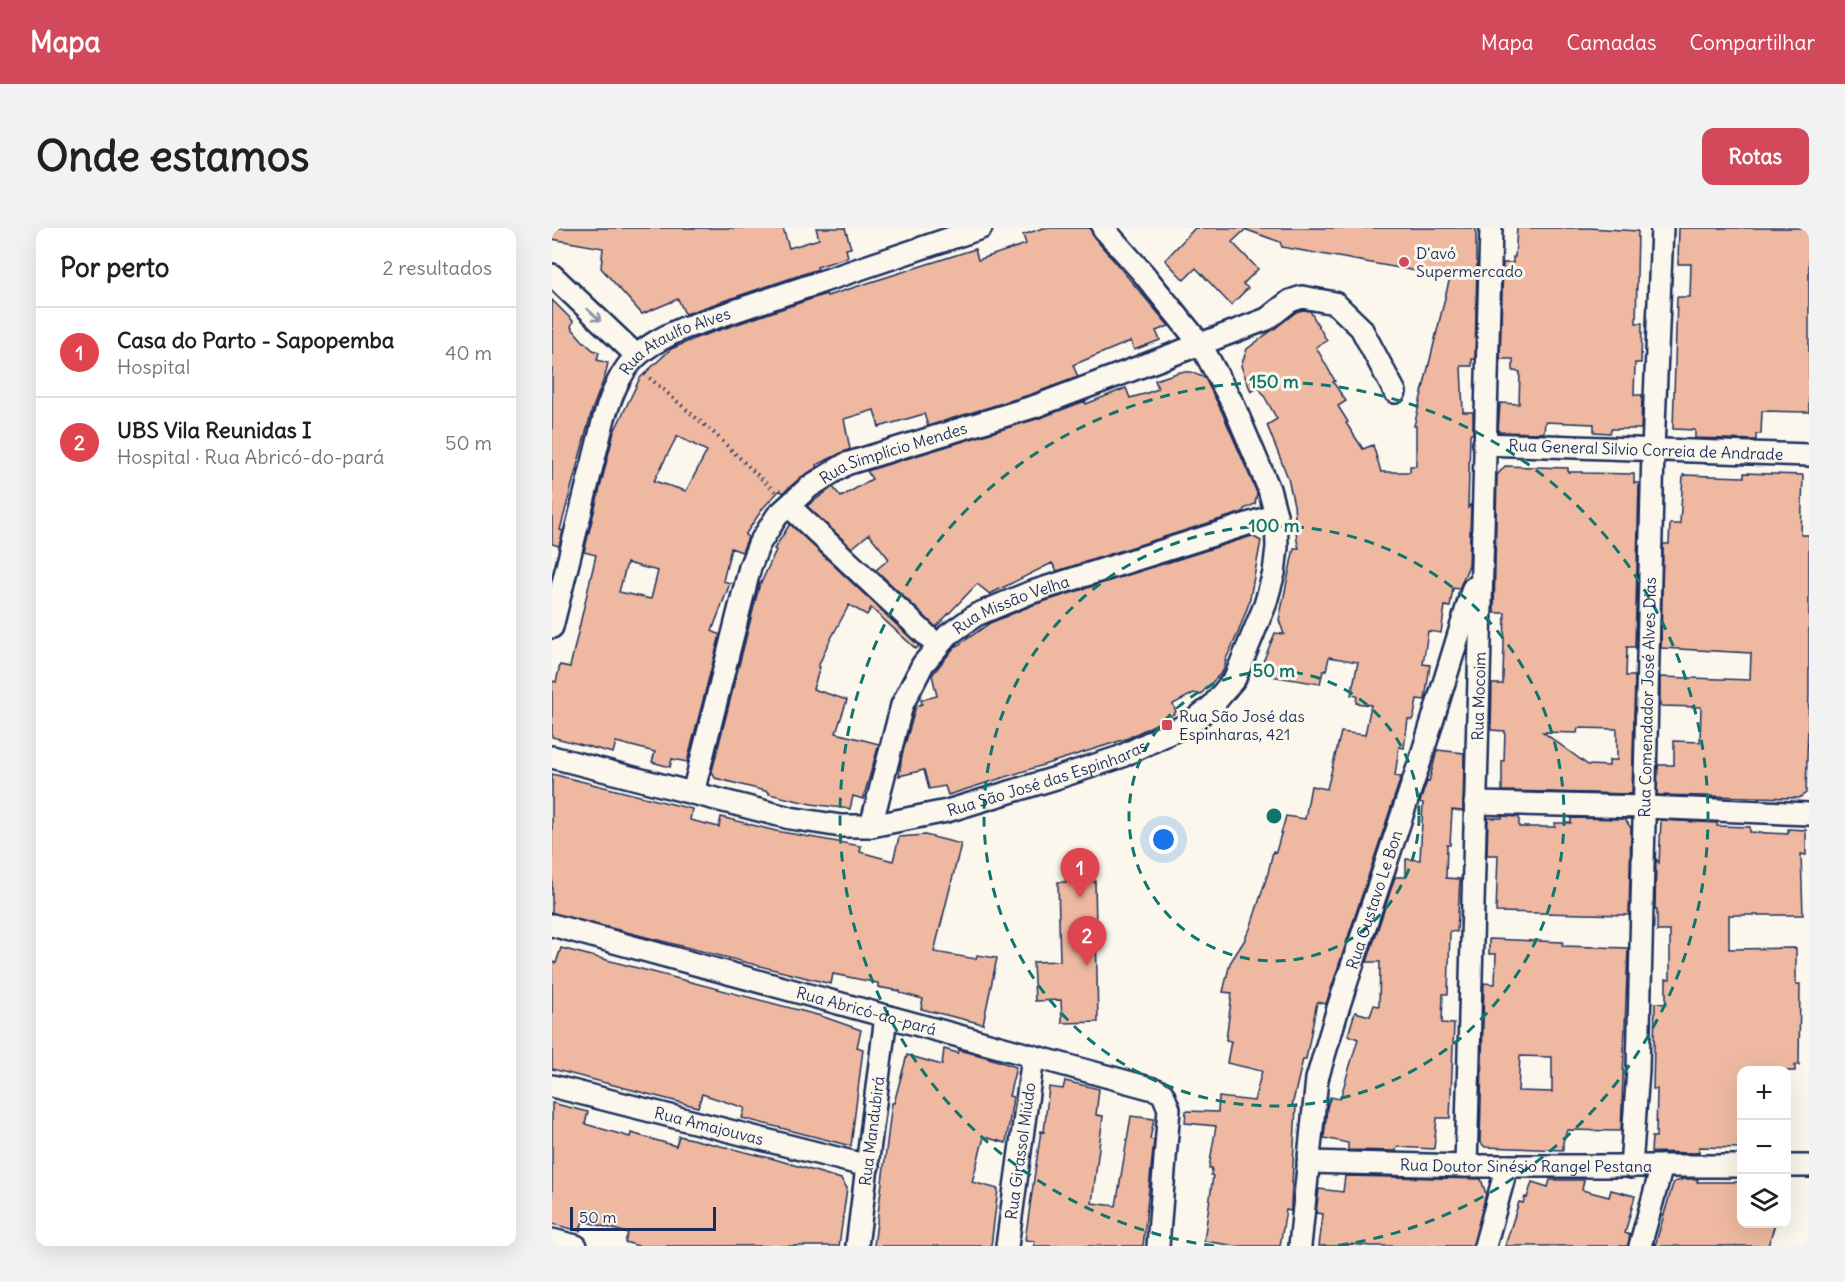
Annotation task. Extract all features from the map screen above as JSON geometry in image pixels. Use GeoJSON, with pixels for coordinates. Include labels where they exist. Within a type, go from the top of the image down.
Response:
{"type":"FeatureCollection","features":[{"type":"Feature","properties":{"kind":"street","name":"Rua Ataulfo Alves"},"geometry":{"type":"LineString","coordinates":[[552,627],[604,418],[614,389],[633,358],[661,338],[684,328],[981,228]]}},
{"type":"Feature","properties":{"kind":"street","name":"Rua São José das Espinharas"},"geometry":{"type":"LineString","coordinates":[[552,758],[790,818],[841,826],[871,826],[947,811],[1120,757],[1190,723],[1212,706],[1235,678],[1265,605],[1274,573],[1277,547],[1276,515],[1269,489],[1234,406],[1201,345],[1103,228]]}},
{"type":"Feature","properties":{"kind":"street","name":"Rua Mocoim"},"geometry":{"type":"LineString","coordinates":[[1466,1166],[1491,228]]}},
{"type":"Feature","properties":{"kind":"street","name":"Rua Comendador José Alves Dias"},"geometry":{"type":"LineString","coordinates":[[1630,1167],[1638,1070],[1653,450],[1662,228]]}},
{"type":"Feature","properties":{"kind":"street"},"geometry":{"type":"LineString","coordinates":[[552,275],[633,358]]}},
{"type":"Feature","properties":{"kind":"street","name":"Rua Simplício Mendes"},"geometry":{"type":"LineString","coordinates":[[693,793],[750,567],[759,544],[777,516],[809,487],[846,464],[1036,406],[1267,319],[1290,301],[1302,297],[1335,303],[1361,328],[1395,392]]}},
{"type":"Feature","properties":{"kind":"street","name":"Rua General Silvio Correia de Andrade"},"geometry":{"type":"LineString","coordinates":[[1484,444],[1809,455]]}},
{"type":"Feature","properties":{"kind":"street"},"geometry":{"type":"LineString","coordinates":[[789,506],[938,646]]}},
{"type":"Feature","properties":{"kind":"street","name":"Rua Missão Velha"},"geometry":{"type":"LineString","coordinates":[[871,826],[902,705],[923,664],[948,635],[976,615],[1029,592],[1276,515]]}},
{"type":"Feature","properties":{"kind":"street","name":"Rua Gustavo Le Bon"},"geometry":{"type":"LineString","coordinates":[[1300,1246],[1317,1079],[1339,1005],[1414,780],[1481,561]]}},
{"type":"Feature","properties":{"kind":"street"},"geometry":{"type":"LineString","coordinates":[[1475,803],[1809,814]]}},
{"type":"Feature","properties":{"kind":"street","name":"Rua Abricó-do-pará"},"geometry":{"type":"LineString","coordinates":[[552,925],[1157,1090],[1162,1094],[1169,1109],[1158,1246]]}},
{"type":"Feature","properties":{"kind":"street","name":"Rua Mandubirá"},"geometry":{"type":"LineString","coordinates":[[857,1246],[886,1016]]}},
{"type":"Feature","properties":{"kind":"street","name":"Rua Girassol Miúdo"},"geometry":{"type":"LineString","coordinates":[[1007,1246],[1033,1057]]}},
{"type":"Feature","properties":{"kind":"street","name":"Rua Amajouvas"},"geometry":{"type":"LineString","coordinates":[[552,1086],[868,1166]]}},
{"type":"Feature","properties":{"kind":"street","name":"Rua Doutor Sinésio Rangel Pestana"},"geometry":{"type":"LineString","coordinates":[[1308,1162],[1466,1166],[1737,1166]]}},
{"type":"Feature","properties":{"kind":"street"},"geometry":{"type":"LineString","coordinates":[[1485,1246],[1507,1166]]}},
{"type":"Feature","properties":{"kind":"street"},"geometry":{"type":"LineString","coordinates":[[1640,1246],[1662,1166]]}},
{"type":"Feature","properties":{"kind":"street"},"geometry":{"type":"LineString","coordinates":[[1791,1166],[1809,1166]]}},
{"type":"Feature","properties":{"kind":"street"},"geometry":{"type":"LineString","coordinates":[[552,1240],[576,1246]]}},
{"type":"Feature","properties":{"kind":"path"},"geometry":{"type":"LineString","coordinates":[[633,358],[789,506]]}},
{"type":"Feature","properties":{"kind":"building"},"geometry":{"type":"Polygon","coordinates":[[[552,228],[783,228],[789,248],[819,239],[816,228],[845,228],[851,248],[846,249],[848,257],[817,267],[818,269],[685,314],[678,299],[642,314],[601,268],[603,248],[552,239],[552,228]]]}},
{"type":"Feature","properties":{"kind":"building"},"geometry":{"type":"Polygon","coordinates":[[[1043,228],[1090,228],[1093,236],[1169,326],[1156,331],[1160,340],[1134,350],[1131,341],[1073,365],[1078,377],[1032,394],[928,426],[924,414],[879,427],[874,410],[844,419],[850,449],[816,465],[818,467],[801,477],[783,493],[780,490],[763,508],[745,535],[748,537],[742,552],[731,548],[723,581],[730,583],[712,631],[720,635],[687,762],[672,759],[670,767],[652,762],[655,752],[616,742],[613,753],[552,737],[552,681],[556,682],[560,665],[570,667],[596,555],[584,552],[614,432],[640,378],[671,349],[696,338],[826,294],[827,296],[975,249],[978,260],[1026,244],[1023,235],[1043,228]],[[677,436],[654,481],[686,491],[707,451],[677,436]],[[627,563],[619,592],[651,599],[658,571],[627,563]]]}},
{"type":"Feature","properties":{"kind":"building"},"geometry":{"type":"Polygon","coordinates":[[[1195,228],[1247,228],[1232,242],[1258,269],[1243,284],[1248,288],[1231,305],[1196,268],[1184,280],[1165,260],[1195,228]]]}},
{"type":"Feature","properties":{"kind":"building"},"geometry":{"type":"Polygon","coordinates":[[[1248,228],[1476,228],[1475,359],[1472,359],[1472,366],[1461,366],[1463,412],[1473,412],[1473,434],[1470,434],[1468,508],[1471,504],[1469,565],[1459,589],[1453,588],[1450,607],[1445,606],[1441,633],[1428,631],[1423,664],[1430,665],[1425,700],[1417,699],[1414,716],[1412,720],[1408,719],[1404,748],[1399,747],[1395,776],[1401,777],[1326,1004],[1317,1002],[1306,1059],[1303,1059],[1292,1106],[1296,1106],[1291,1211],[1286,1210],[1280,1246],[1237,1246],[1204,1241],[1213,1176],[1211,1175],[1212,1168],[1209,1168],[1216,1126],[1185,1123],[1186,1111],[1218,1112],[1219,1097],[1254,1101],[1262,1071],[1227,1063],[1231,1041],[1226,1040],[1232,993],[1223,992],[1230,963],[1250,929],[1286,816],[1305,819],[1311,786],[1327,789],[1341,732],[1365,735],[1371,705],[1356,703],[1357,696],[1351,695],[1358,662],[1329,657],[1320,684],[1258,674],[1275,633],[1284,634],[1279,620],[1294,548],[1299,548],[1288,478],[1267,425],[1277,419],[1259,387],[1251,392],[1241,366],[1247,349],[1296,312],[1310,311],[1327,341],[1316,347],[1335,381],[1333,382],[1346,401],[1338,406],[1348,422],[1346,423],[1363,449],[1373,445],[1381,472],[1410,472],[1410,466],[1416,466],[1416,426],[1414,426],[1450,277],[1282,247],[1280,242],[1247,230],[1248,228]]]}},
{"type":"Feature","properties":{"kind":"building"},"geometry":{"type":"Polygon","coordinates":[[[1517,228],[1638,231],[1636,323],[1642,323],[1641,363],[1635,363],[1634,395],[1642,395],[1641,429],[1611,429],[1610,433],[1594,432],[1594,424],[1545,422],[1544,433],[1498,432],[1500,403],[1519,404],[1520,372],[1513,371],[1513,359],[1500,359],[1503,263],[1513,263],[1517,228]]]}},
{"type":"Feature","properties":{"kind":"building"},"geometry":{"type":"Polygon","coordinates":[[[1679,228],[1809,228],[1809,412],[1762,411],[1761,434],[1756,434],[1756,440],[1695,438],[1695,430],[1673,429],[1677,297],[1690,297],[1691,264],[1678,264],[1679,228]]]}},
{"type":"Feature","properties":{"kind":"building"},"geometry":{"type":"Polygon","coordinates":[[[552,300],[573,321],[571,327],[582,340],[593,350],[599,352],[597,360],[608,363],[592,410],[560,530],[563,531],[559,546],[552,544],[552,300]]]}},
{"type":"Feature","properties":{"kind":"building"},"geometry":{"type":"Polygon","coordinates":[[[1180,372],[1191,372],[1205,378],[1257,493],[1255,504],[1244,509],[1243,512],[1057,571],[1052,563],[990,594],[977,584],[936,627],[876,570],[889,559],[869,534],[852,548],[807,506],[833,487],[841,497],[872,479],[867,471],[1040,418],[1085,401],[1086,404],[1126,388],[1130,398],[1144,394],[1158,389],[1155,380],[1180,372]]]}},
{"type":"Feature","properties":{"kind":"building"},"geometry":{"type":"Polygon","coordinates":[[[1505,466],[1568,468],[1568,472],[1634,474],[1634,483],[1639,483],[1635,647],[1627,647],[1626,676],[1635,676],[1632,794],[1502,791],[1505,731],[1491,730],[1492,684],[1503,684],[1505,613],[1494,613],[1497,475],[1505,466]],[[1578,728],[1577,733],[1543,732],[1588,765],[1609,766],[1609,760],[1617,760],[1617,729],[1578,728]]]}},
{"type":"Feature","properties":{"kind":"building"},"geometry":{"type":"Polygon","coordinates":[[[1744,473],[1803,475],[1801,535],[1809,535],[1809,693],[1806,793],[1799,798],[1657,795],[1658,765],[1674,765],[1674,741],[1700,742],[1701,707],[1660,706],[1660,677],[1750,680],[1751,653],[1661,648],[1663,544],[1669,544],[1670,524],[1680,524],[1683,475],[1744,477],[1744,473]]]}},
{"type":"Feature","properties":{"kind":"building"},"geometry":{"type":"Polygon","coordinates":[[[790,524],[919,646],[916,649],[871,608],[867,615],[849,605],[818,667],[820,667],[813,689],[847,700],[836,733],[879,744],[863,799],[853,796],[850,809],[811,804],[769,794],[769,792],[715,778],[712,771],[760,583],[776,550],[774,549],[790,524]]]}},
{"type":"Feature","properties":{"kind":"building"},"geometry":{"type":"Polygon","coordinates":[[[1252,536],[1261,541],[1249,603],[1223,671],[1200,695],[1194,693],[1173,704],[1176,712],[1166,719],[1126,739],[948,795],[945,786],[929,789],[924,770],[899,776],[902,755],[916,706],[922,704],[921,700],[937,696],[932,675],[957,644],[957,646],[990,623],[1033,605],[1252,536]]]}},
{"type":"Feature","properties":{"kind":"building"},"geometry":{"type":"Polygon","coordinates":[[[1437,750],[1464,753],[1463,811],[1452,810],[1450,845],[1447,845],[1446,878],[1460,879],[1457,932],[1450,931],[1448,994],[1443,994],[1442,1023],[1454,1024],[1450,1118],[1437,1118],[1434,1149],[1397,1147],[1396,1151],[1348,1150],[1348,1143],[1324,1138],[1327,1108],[1330,1097],[1340,1099],[1358,1039],[1348,1035],[1355,1012],[1370,1016],[1374,1005],[1379,1006],[1380,962],[1367,962],[1395,877],[1406,877],[1406,859],[1420,860],[1423,803],[1420,802],[1427,781],[1429,782],[1437,750]]]}},
{"type":"Feature","properties":{"kind":"building"},"geometry":{"type":"Polygon","coordinates":[[[552,774],[692,809],[690,820],[719,827],[721,817],[776,831],[861,846],[860,852],[893,861],[899,837],[925,835],[961,844],[934,952],[976,959],[977,955],[997,958],[983,1024],[921,1009],[923,999],[900,993],[900,991],[878,987],[878,983],[833,974],[831,984],[552,913],[552,774]]]}},
{"type":"Feature","properties":{"kind":"building"},"geometry":{"type":"Polygon","coordinates":[[[1502,816],[1519,817],[1519,827],[1555,827],[1555,823],[1571,823],[1571,818],[1625,819],[1631,828],[1629,915],[1496,912],[1498,855],[1487,855],[1488,818],[1502,818],[1502,816]]]}},
{"type":"Feature","properties":{"kind":"building"},"geometry":{"type":"Polygon","coordinates":[[[1661,820],[1750,827],[1750,832],[1788,834],[1788,829],[1806,830],[1806,855],[1801,854],[1803,915],[1729,915],[1729,949],[1796,948],[1796,984],[1800,984],[1799,1065],[1795,1065],[1795,1071],[1791,1071],[1791,1066],[1737,1066],[1737,1148],[1699,1147],[1699,1152],[1695,1153],[1651,1152],[1652,1137],[1656,1137],[1657,1089],[1653,1089],[1655,1003],[1666,1004],[1666,979],[1670,979],[1670,931],[1657,931],[1657,910],[1655,910],[1656,859],[1659,863],[1661,820]]]}},
{"type":"Feature","properties":{"kind":"building"},"geometry":{"type":"Polygon","coordinates":[[[1086,868],[1086,882],[1095,881],[1098,1022],[1062,1023],[1061,1000],[1035,1001],[1033,962],[1060,961],[1058,882],[1066,882],[1066,869],[1086,868]]]}},
{"type":"Feature","properties":{"kind":"building"},"geometry":{"type":"Polygon","coordinates":[[[1489,939],[1563,942],[1562,946],[1628,948],[1621,1131],[1567,1130],[1563,1150],[1485,1147],[1480,1142],[1484,983],[1495,984],[1496,954],[1489,954],[1489,939]],[[1520,1056],[1518,1091],[1552,1092],[1552,1057],[1520,1056]]]}},
{"type":"Feature","properties":{"kind":"building"},"geometry":{"type":"Polygon","coordinates":[[[561,948],[821,1016],[861,1030],[857,1047],[863,1049],[851,1146],[742,1118],[745,1108],[702,1094],[698,1107],[552,1069],[552,962],[556,963],[561,948]]]}},
{"type":"Feature","properties":{"kind":"building"},"geometry":{"type":"Polygon","coordinates":[[[944,1049],[958,1053],[959,1050],[1016,1067],[1009,1096],[1013,1097],[1006,1143],[984,1137],[972,1182],[998,1189],[991,1246],[874,1246],[892,1103],[894,1103],[907,1055],[942,1065],[944,1049]]]}},
{"type":"Feature","properties":{"kind":"building"},"geometry":{"type":"Polygon","coordinates":[[[1065,1081],[1099,1089],[1096,1115],[1103,1116],[1092,1203],[1116,1206],[1131,1116],[1154,1119],[1150,1139],[1154,1140],[1143,1246],[1034,1246],[1035,1241],[1025,1240],[1041,1131],[1044,1132],[1049,1087],[1063,1089],[1065,1081]]]}},
{"type":"Feature","properties":{"kind":"building"},"geometry":{"type":"Polygon","coordinates":[[[552,1103],[588,1112],[585,1124],[630,1137],[631,1133],[676,1146],[679,1136],[774,1159],[841,1179],[847,1188],[839,1246],[638,1246],[625,1242],[628,1233],[583,1221],[580,1231],[552,1224],[552,1103]]]}},
{"type":"Feature","properties":{"kind":"building"},"geometry":{"type":"Polygon","coordinates":[[[1345,1176],[1481,1179],[1486,1194],[1473,1246],[1348,1244],[1348,1246],[1319,1246],[1323,1214],[1316,1213],[1319,1189],[1343,1192],[1345,1176]]]}},
{"type":"Feature","properties":{"kind":"building"},"geometry":{"type":"Polygon","coordinates":[[[1698,1179],[1697,1182],[1737,1182],[1737,1228],[1774,1228],[1768,1246],[1655,1246],[1674,1182],[1698,1179]]]}},
{"type":"Feature","properties":{"kind":"building"},"geometry":{"type":"Polygon","coordinates":[[[1550,1180],[1584,1180],[1582,1190],[1609,1197],[1611,1190],[1635,1196],[1625,1233],[1630,1235],[1628,1246],[1505,1246],[1519,1202],[1523,1203],[1525,1197],[1527,1198],[1532,1182],[1548,1187],[1550,1180]]]}},
{"type":"Feature","properties":{"kind":"place","name":"D'avó Supermercado"},"geometry":{"type":"Point","coordinates":[1404,262]}},
{"type":"Feature","properties":{"kind":"place","name":"Rua São José das Espinharas, 421"},"geometry":{"type":"Point","coordinates":[1167,725]}},
{"type":"Feature","properties":{"kind":"place","name":"Casa do Parto - Sapopemba"},"geometry":{"type":"Point","coordinates":[1080,898]}},
{"type":"Feature","properties":{"kind":"place","name":"UBS Vila Reunidas I"},"geometry":{"type":"Point","coordinates":[1087,966]}}]}
